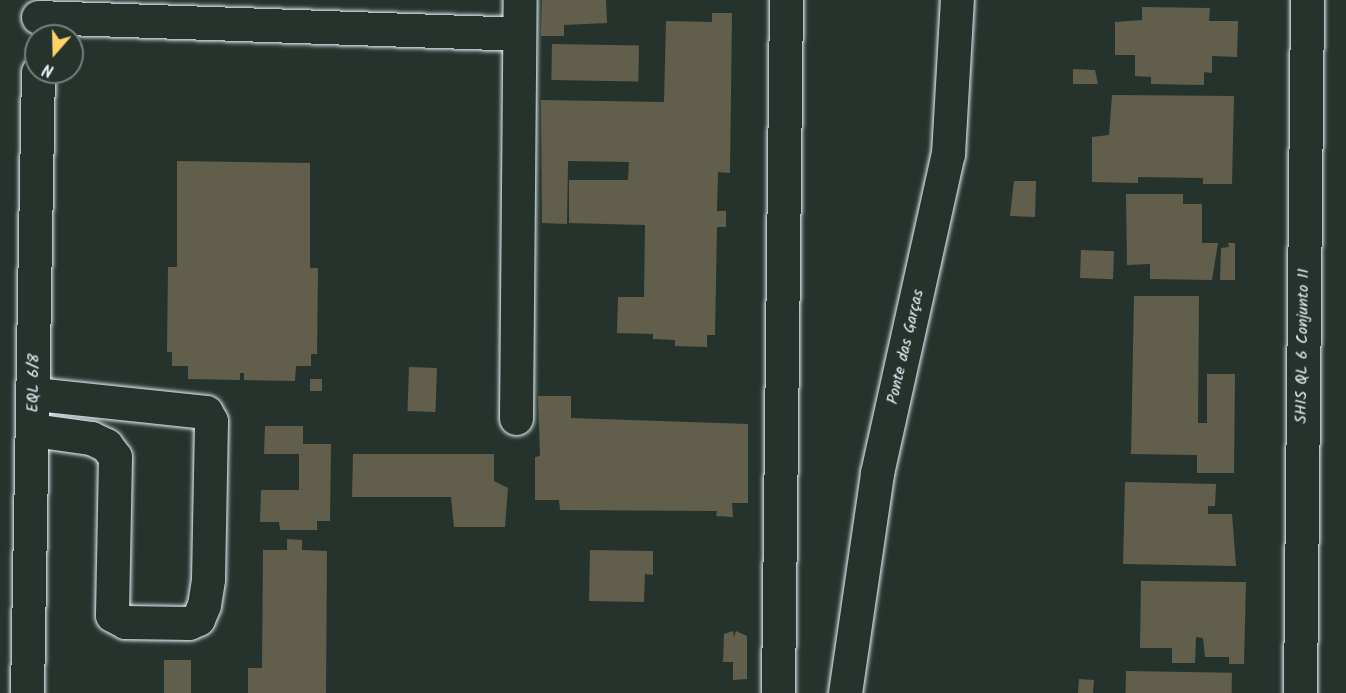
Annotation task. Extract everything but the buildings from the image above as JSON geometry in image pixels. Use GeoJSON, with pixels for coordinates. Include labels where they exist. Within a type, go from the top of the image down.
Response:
{"type":"FeatureCollection","features":[{"type":"Feature","properties":{"kind":"main road"},"geometry":{"type":"LineString","coordinates":[[516,418],[520,0]]}},
{"type":"Feature","properties":{"kind":"main road"},"geometry":{"type":"LineString","coordinates":[[778,693],[786,0]]}},
{"type":"Feature","properties":{"kind":"main road","name":"Ponte das Garças"},"geometry":{"type":"LineString","coordinates":[[845,693],[878,472],[948,154],[957,0]]}},
{"type":"Feature","properties":{"kind":"main road","name":"SHIS QL 6 Conjunto 11"},"geometry":{"type":"LineString","coordinates":[[1300,693],[1307,0]]}},
{"type":"Feature","properties":{"kind":"main road"},"geometry":{"type":"LineString","coordinates":[[38,18],[518,34]]}},
{"type":"Feature","properties":{"kind":"main road","name":"EQL 6/8"},"geometry":{"type":"LineString","coordinates":[[27,693],[38,84]]}},
{"type":"Feature","properties":{"kind":"main road"},"geometry":{"type":"LineString","coordinates":[[33,430],[91,438],[106,445],[115,458],[112,615],[125,622],[189,623],[198,619],[204,605],[208,579],[211,421],[206,412],[34,394]]}}]}
